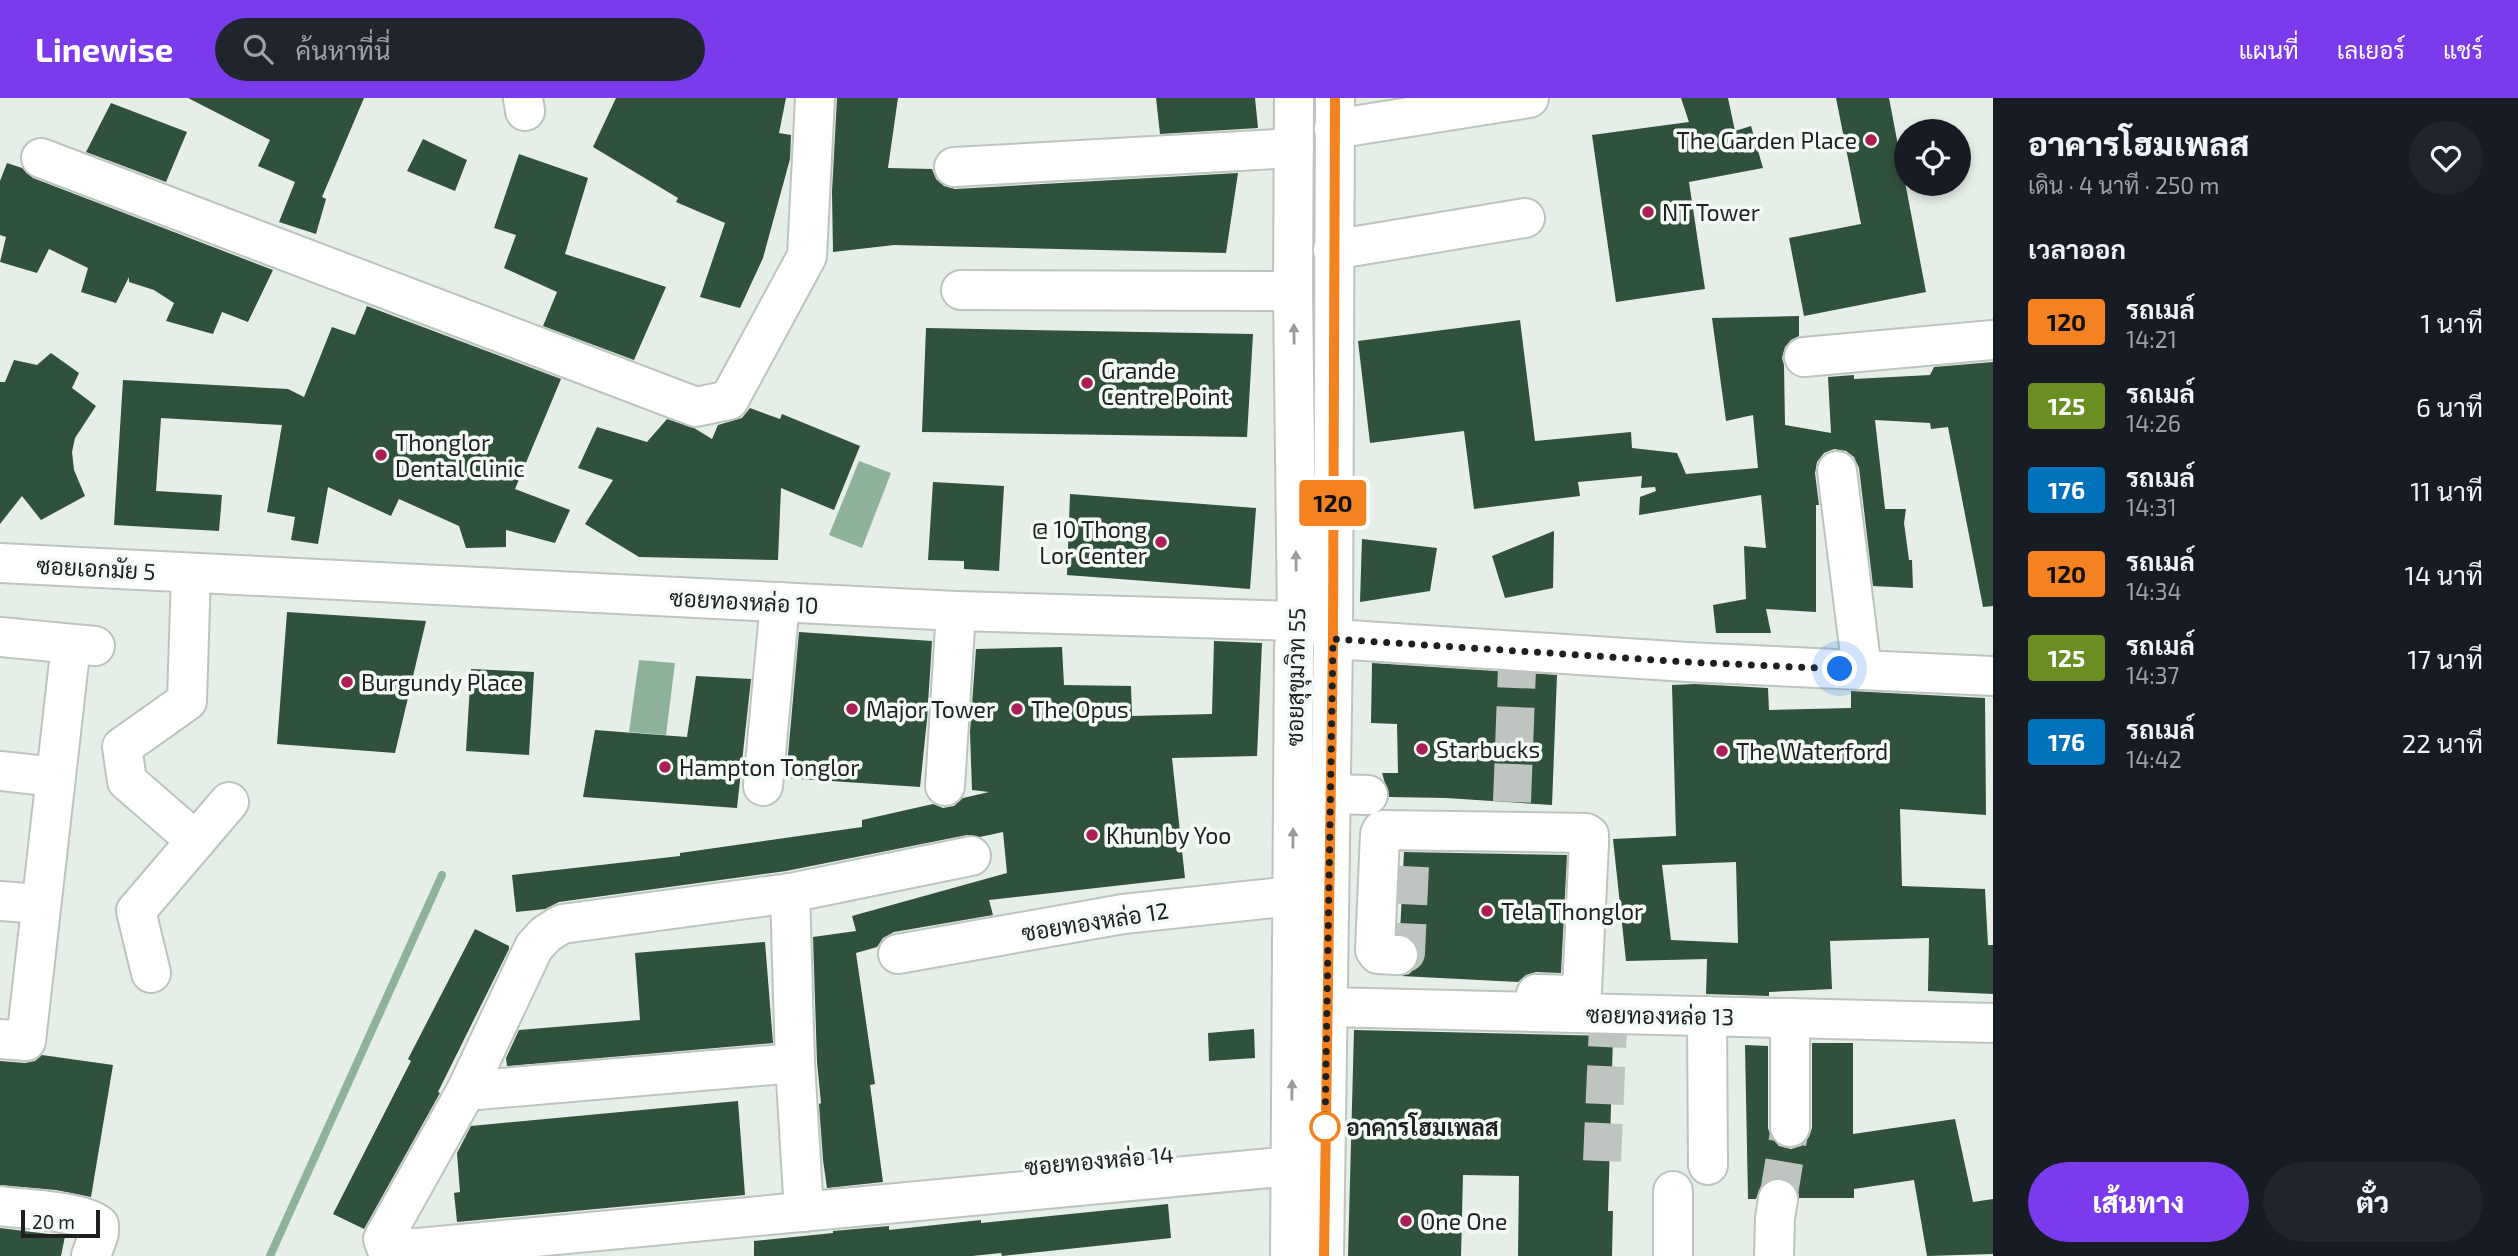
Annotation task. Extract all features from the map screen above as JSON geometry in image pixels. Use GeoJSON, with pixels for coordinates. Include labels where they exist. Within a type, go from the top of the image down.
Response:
{"type":"FeatureCollection","features":[{"type":"Feature","properties":{"kind":"street"},"geometry":{"type":"LineString","coordinates":[[41,158],[696,407],[729,400],[807,256],[815,98]]}},
{"type":"Feature","properties":{"kind":"street"},"geometry":{"type":"LineString","coordinates":[[954,167],[1294,124],[1334,113],[1529,98]]}},
{"type":"Feature","properties":{"kind":"street","name":"ซอยสุขุมวิท 55"},"geometry":{"type":"LineString","coordinates":[[1290,1256],[1291,1154],[1329,861],[1349,795],[1333,639],[1334,113]]}},
{"type":"Feature","properties":{"kind":"street","name":"ซอยสุขุมวิท 55"},"geometry":{"type":"LineString","coordinates":[[1294,124],[1297,621],[1294,647],[1293,886],[1310,1009],[1324,1256]]}},
{"type":"Feature","properties":{"kind":"street"},"geometry":{"type":"LineString","coordinates":[[1333,250],[1525,218]]}},
{"type":"Feature","properties":{"kind":"street"},"geometry":{"type":"LineString","coordinates":[[961,290],[1293,291]]}},
{"type":"Feature","properties":{"kind":"street"},"geometry":{"type":"LineString","coordinates":[[1804,357],[1993,340]]}},
{"type":"Feature","properties":{"kind":"street"},"geometry":{"type":"LineString","coordinates":[[1837,471],[1861,670]]}},
{"type":"Feature","properties":{"kind":"street","name":"ซอยเอกมัย 5"},"geometry":{"type":"LineString","coordinates":[[0,563],[191,573]]}},
{"type":"Feature","properties":{"kind":"street"},"geometry":{"type":"LineString","coordinates":[[191,573],[187,701],[122,747],[127,781],[196,841]]}},
{"type":"Feature","properties":{"kind":"street","name":"ซอยทองหล่อ 10"},"geometry":{"type":"LineString","coordinates":[[191,573],[956,611],[1297,621]]}},
{"type":"Feature","properties":{"kind":"street"},"geometry":{"type":"LineString","coordinates":[[763,786],[780,602]]}},
{"type":"Feature","properties":{"kind":"street"},"geometry":{"type":"LineString","coordinates":[[945,786],[956,611]]}},
{"type":"Feature","properties":{"kind":"street"},"geometry":{"type":"LineString","coordinates":[[1297,621],[1333,639],[1517,659],[1687,662],[1993,676]]}},
{"type":"Feature","properties":{"kind":"street"},"geometry":{"type":"LineString","coordinates":[[0,637],[83,645],[56,777],[26,1041],[0,1039]]}},
{"type":"Feature","properties":{"kind":"street"},"geometry":{"type":"LineString","coordinates":[[0,771],[56,777]]}},
{"type":"Feature","properties":{"kind":"street"},"geometry":{"type":"LineString","coordinates":[[151,973],[136,911],[229,802]]}},
{"type":"Feature","properties":{"kind":"street"},"geometry":{"type":"LineString","coordinates":[[1398,955],[1378,954],[1375,950],[1391,862],[1380,834],[1384,828],[1588,834],[1582,991],[1573,995],[1496,992]]}},
{"type":"Feature","properties":{"kind":"street"},"geometry":{"type":"LineString","coordinates":[[971,856],[790,893],[562,924],[546,933],[534,947],[466,1091],[383,1239],[386,1247],[418,1248],[804,1212],[1291,1154]]}},
{"type":"Feature","properties":{"kind":"street"},"geometry":{"type":"LineString","coordinates":[[1329,861],[1391,862]]}},
{"type":"Feature","properties":{"kind":"street"},"geometry":{"type":"LineString","coordinates":[[1021,905],[1293,886]]}},
{"type":"Feature","properties":{"kind":"street","name":"ซอยทองหล่อ 12"},"geometry":{"type":"LineString","coordinates":[[898,954],[1293,886]]}},
{"type":"Feature","properties":{"kind":"street"},"geometry":{"type":"LineString","coordinates":[[790,893],[804,1212]]}},
{"type":"Feature","properties":{"kind":"street"},"geometry":{"type":"LineString","coordinates":[[0,901],[41,904]]}},
{"type":"Feature","properties":{"kind":"street","name":"ซอยทองหล่อ 13"},"geometry":{"type":"LineString","coordinates":[[1310,1009],[1608,1020],[1707,1016],[1993,1023]]}},
{"type":"Feature","properties":{"kind":"street"},"geometry":{"type":"LineString","coordinates":[[1707,1016],[1708,1165]]}},
{"type":"Feature","properties":{"kind":"street"},"geometry":{"type":"LineString","coordinates":[[1790,1018],[1790,1126]]}},
{"type":"Feature","properties":{"kind":"street"},"geometry":{"type":"LineString","coordinates":[[466,1091],[796,1063]]}},
{"type":"Feature","properties":{"kind":"street","name":"ซอยทองหล่อ 14"},"geometry":{"type":"LineString","coordinates":[[907,1178],[1291,1154]]}},
{"type":"Feature","properties":{"kind":"street"},"geometry":{"type":"LineString","coordinates":[[1673,1191],[1674,1256]]}},
{"type":"Feature","properties":{"kind":"street"},"geometry":{"type":"LineString","coordinates":[[1774,1256],[1778,1199]]}},
{"type":"Feature","properties":{"kind":"street"},"geometry":{"type":"LineString","coordinates":[[0,1206],[93,1220],[99,1225],[95,1244]]}},
{"type":"Feature","properties":{"kind":"shaded area"},"geometry":{"type":"Polygon","coordinates":[[[859,461],[891,473],[862,548],[829,535],[859,461]]]}},
{"type":"Feature","properties":{"kind":"shaded area"},"geometry":{"type":"Polygon","coordinates":[[[639,660],[675,663],[666,735],[629,732],[639,660]]]}},
{"type":"Feature","properties":{"kind":"building"},"geometry":{"type":"Polygon","coordinates":[[[188,98],[364,98],[322,197],[326,199],[316,234],[279,222],[295,182],[258,166],[270,140],[188,98]]]}},
{"type":"Feature","properties":{"kind":"building"},"geometry":{"type":"Polygon","coordinates":[[[616,98],[786,98],[779,133],[791,135],[790,159],[763,258],[740,308],[700,297],[725,223],[676,202],[678,198],[593,147],[616,98]]]}},
{"type":"Feature","properties":{"kind":"building"},"geometry":{"type":"Polygon","coordinates":[[[837,98],[898,98],[888,168],[932,169],[936,179],[944,186],[955,189],[1238,173],[1226,253],[894,245],[833,252],[832,192],[837,98]]]}},
{"type":"Feature","properties":{"kind":"building"},"geometry":{"type":"Polygon","coordinates":[[[1156,98],[1255,98],[1258,128],[1160,134],[1156,98]]]}},
{"type":"Feature","properties":{"kind":"building","name":"NT Tower"},"geometry":{"type":"Polygon","coordinates":[[[1681,98],[1728,98],[1735,131],[1751,126],[1763,168],[1689,182],[1705,289],[1616,302],[1592,135],[1689,122],[1681,98]]]}},
{"type":"Feature","properties":{"kind":"building"},"geometry":{"type":"Polygon","coordinates":[[[1836,98],[1889,98],[1894,124],[1894,196],[1908,196],[1926,292],[1804,316],[1789,238],[1861,224],[1836,98]]]}},
{"type":"Feature","properties":{"kind":"building"},"geometry":{"type":"Polygon","coordinates":[[[111,103],[187,132],[166,182],[86,152],[111,103]]]}},
{"type":"Feature","properties":{"kind":"building"},"geometry":{"type":"Polygon","coordinates":[[[423,139],[467,160],[455,191],[407,171],[423,139]]]}},
{"type":"Feature","properties":{"kind":"building"},"geometry":{"type":"Polygon","coordinates":[[[519,154],[588,178],[565,254],[666,287],[634,360],[543,326],[557,292],[504,268],[516,235],[494,228],[519,154]]]}},
{"type":"Feature","properties":{"kind":"building"},"geometry":{"type":"Polygon","coordinates":[[[7,163],[22,168],[33,178],[273,270],[248,322],[222,312],[213,334],[166,321],[174,303],[154,290],[129,282],[129,277],[116,303],[81,292],[88,268],[49,249],[37,273],[0,262],[6,237],[0,235],[0,181],[7,163]]]}},
{"type":"Feature","properties":{"kind":"building"},"geometry":{"type":"Polygon","coordinates":[[[367,306],[561,379],[515,489],[570,510],[555,543],[506,530],[506,547],[466,548],[459,526],[399,499],[391,516],[328,487],[318,544],[291,540],[295,517],[267,512],[282,425],[161,418],[156,491],[222,495],[219,531],[114,525],[123,380],[288,389],[304,397],[332,327],[355,335],[367,306]]]}},
{"type":"Feature","properties":{"kind":"building"},"geometry":{"type":"Polygon","coordinates":[[[1799,316],[1799,336],[1785,347],[1782,358],[1785,425],[1831,433],[1828,377],[1854,375],[1854,379],[1930,375],[1934,367],[1993,362],[1993,606],[1983,607],[1948,427],[1931,429],[1930,423],[1875,420],[1885,509],[1906,509],[1904,523],[1909,560],[1912,560],[1913,588],[1873,586],[1859,468],[1854,457],[1846,451],[1834,449],[1824,453],[1817,462],[1815,473],[1819,505],[1816,505],[1816,612],[1766,609],[1771,633],[1716,633],[1713,605],[1746,599],[1744,546],[1766,548],[1761,495],[1639,515],[1640,497],[1656,491],[1655,487],[1641,488],[1642,476],[1578,482],[1580,496],[1474,509],[1464,431],[1370,443],[1358,341],[1520,320],[1535,441],[1631,432],[1632,448],[1677,453],[1686,474],[1758,468],[1753,415],[1726,421],[1712,318],[1799,316]]]}},
{"type":"Feature","properties":{"kind":"building","name":"Grande Centre Point"},"geometry":{"type":"Polygon","coordinates":[[[926,328],[1253,334],[1247,437],[922,432],[926,328]]]}},
{"type":"Feature","properties":{"kind":"building"},"geometry":{"type":"Polygon","coordinates":[[[51,353],[79,373],[72,388],[96,406],[75,438],[72,452],[74,470],[85,496],[41,520],[22,496],[0,524],[0,382],[5,382],[14,360],[37,365],[51,353]]]}},
{"type":"Feature","properties":{"kind":"building"},"geometry":{"type":"Polygon","coordinates":[[[750,408],[780,419],[782,414],[860,446],[834,510],[781,488],[778,560],[639,557],[585,524],[613,480],[578,468],[597,427],[647,442],[667,419],[694,428],[712,439],[718,425],[742,418],[750,408]]]}},
{"type":"Feature","properties":{"kind":"building"},"geometry":{"type":"Polygon","coordinates":[[[933,482],[1004,486],[999,571],[964,569],[964,561],[928,560],[933,482]]]}},
{"type":"Feature","properties":{"kind":"building","name":"@ 10 Thong Lor Center"},"geometry":{"type":"Polygon","coordinates":[[[1070,494],[1256,508],[1250,589],[1067,575],[1070,494]]]}},
{"type":"Feature","properties":{"kind":"building"},"geometry":{"type":"Polygon","coordinates":[[[1554,531],[1553,588],[1505,598],[1492,556],[1554,531]]]}},
{"type":"Feature","properties":{"kind":"building"},"geometry":{"type":"Polygon","coordinates":[[[1362,539],[1437,548],[1430,591],[1360,602],[1362,539]]]}},
{"type":"Feature","properties":{"kind":"building","name":"Burgundy Place"},"geometry":{"type":"Polygon","coordinates":[[[287,612],[426,621],[395,753],[277,744],[287,612]]]}},
{"type":"Feature","properties":{"kind":"building","name":"Major Tower"},"geometry":{"type":"Polygon","coordinates":[[[799,632],[932,641],[920,787],[786,778],[799,632]]]}},
{"type":"Feature","properties":{"kind":"building"},"geometry":{"type":"Polygon","coordinates":[[[1214,641],[1262,643],[1257,756],[1172,758],[1185,878],[989,900],[993,915],[894,932],[883,938],[877,947],[856,953],[875,1084],[870,1085],[883,1182],[827,1188],[819,1104],[813,937],[856,931],[852,916],[1007,873],[1003,832],[980,837],[967,835],[786,871],[559,902],[545,909],[516,912],[512,875],[680,856],[680,853],[862,827],[862,820],[933,804],[943,808],[954,806],[963,798],[989,792],[972,790],[970,732],[976,649],[1062,647],[1064,685],[1131,686],[1132,716],[1212,714],[1214,641]]]}},
{"type":"Feature","properties":{"kind":"building"},"geometry":{"type":"Polygon","coordinates":[[[1372,663],[1557,675],[1552,805],[1389,797],[1382,773],[1398,773],[1397,724],[1371,723],[1372,663]]]}},
{"type":"Feature","properties":{"kind":"building"},"geometry":{"type":"Polygon","coordinates":[[[471,669],[534,672],[529,755],[466,751],[471,669]]]}},
{"type":"Feature","properties":{"kind":"building","name":"Hampton Tonglor"},"geometry":{"type":"Polygon","coordinates":[[[696,676],[751,679],[737,808],[583,797],[595,730],[687,737],[696,676]]]}},
{"type":"Feature","properties":{"kind":"building"},"geometry":{"type":"Polygon","coordinates":[[[1672,685],[1768,688],[1769,710],[1851,708],[1851,691],[1985,698],[1986,815],[1900,809],[1902,886],[1985,889],[1988,945],[1993,945],[1993,994],[1928,991],[1929,938],[1830,941],[1832,989],[1769,992],[1769,996],[1706,994],[1707,959],[1626,961],[1613,839],[1676,836],[1672,685]],[[1736,862],[1662,865],[1671,940],[1738,943],[1736,862]]]}},
{"type":"Feature","properties":{"kind":"building","name":"Tela Thonglor"},"geometry":{"type":"Polygon","coordinates":[[[1404,852],[1567,855],[1561,973],[1536,972],[1526,975],[1518,982],[1401,976],[1409,974],[1416,967],[1420,955],[1417,944],[1400,933],[1404,852]]]}},
{"type":"Feature","properties":{"kind":"building"},"geometry":{"type":"Polygon","coordinates":[[[475,929],[509,946],[509,949],[438,1092],[440,1093],[364,1229],[333,1214],[475,929]]]}},
{"type":"Feature","properties":{"kind":"building"},"geometry":{"type":"Polygon","coordinates":[[[765,942],[773,1043],[507,1066],[506,1058],[519,1030],[640,1020],[635,953],[765,942]]]}},
{"type":"Feature","properties":{"kind":"building"},"geometry":{"type":"Polygon","coordinates":[[[1254,1029],[1255,1058],[1209,1061],[1208,1033],[1254,1029]]]}},
{"type":"Feature","properties":{"kind":"building"},"geometry":{"type":"Polygon","coordinates":[[[1354,1030],[1613,1036],[1608,1211],[1613,1211],[1612,1256],[1518,1256],[1519,1176],[1463,1175],[1461,1256],[1348,1256],[1354,1030]]]}},
{"type":"Feature","properties":{"kind":"building"},"geometry":{"type":"Polygon","coordinates":[[[1812,1043],[1853,1043],[1853,1134],[1955,1119],[1973,1202],[1993,1199],[1993,1254],[1927,1256],[1914,1180],[1854,1189],[1854,1198],[1799,1198],[1798,1191],[1791,1182],[1782,1178],[1771,1178],[1761,1186],[1756,1199],[1748,1199],[1745,1045],[1768,1046],[1768,1128],[1771,1137],[1779,1146],[1791,1149],[1801,1146],[1809,1137],[1812,1128],[1812,1043]]]}},
{"type":"Feature","properties":{"kind":"building"},"geometry":{"type":"Polygon","coordinates":[[[42,1055],[113,1065],[91,1197],[56,1190],[0,1185],[0,1061],[25,1063],[35,1061],[42,1055]]]}},
{"type":"Feature","properties":{"kind":"building"},"geometry":{"type":"Polygon","coordinates":[[[738,1101],[745,1195],[457,1222],[454,1193],[460,1192],[457,1153],[471,1126],[738,1101]]]}},
{"type":"Feature","properties":{"kind":"building"},"geometry":{"type":"Polygon","coordinates":[[[1168,1204],[1171,1238],[1002,1256],[1001,1253],[972,1256],[754,1256],[754,1241],[833,1231],[889,1226],[889,1230],[981,1220],[981,1223],[1168,1204]]]}},
{"type":"Feature","properties":{"kind":"building"},"geometry":{"type":"Polygon","coordinates":[[[0,1228],[65,1236],[61,1256],[0,1256],[0,1228]]]}},
{"type":"Feature","properties":{"kind":"waterway"},"geometry":{"type":"LineString","coordinates":[[270,1256],[442,875]]}},
{"type":"Feature","properties":{"kind":"tunnel"},"geometry":{"type":"LineString","coordinates":[[1512,802],[1517,668]]}},
{"type":"Feature","properties":{"kind":"tunnel"},"geometry":{"type":"LineString","coordinates":[[1398,955],[1406,953],[1410,865],[1403,863]]}},
{"type":"Feature","properties":{"kind":"tunnel"},"geometry":{"type":"LineString","coordinates":[[1602,1161],[1608,1027]]}},
{"type":"Feature","properties":{"kind":"tunnel"},"geometry":{"type":"LineString","coordinates":[[1778,1199],[1790,1127]]}},
{"type":"Feature","properties":{"kind":"bus line","name":"120"},"geometry":{"type":"LineString","coordinates":[[1324,1256],[1333,639],[1335,98]]}},
{"type":"Feature","properties":{"kind":"place","name":"The Garden Place"},"geometry":{"type":"Point","coordinates":[1871,140]}},
{"type":"Feature","properties":{"kind":"place","name":"NT Tower"},"geometry":{"type":"Point","coordinates":[1648,212]}},
{"type":"Feature","properties":{"kind":"place","name":"Grande Centre Point"},"geometry":{"type":"Point","coordinates":[1087,383]}},
{"type":"Feature","properties":{"kind":"place","name":"Thonglor Dental Clinic"},"geometry":{"type":"Point","coordinates":[381,455]}},
{"type":"Feature","properties":{"kind":"place","name":"@ 10 Thong Lor Center"},"geometry":{"type":"Point","coordinates":[1161,542]}},
{"type":"Feature","properties":{"kind":"place","name":"Burgundy Place"},"geometry":{"type":"Point","coordinates":[347,682]}},
{"type":"Feature","properties":{"kind":"place","name":"Major Tower"},"geometry":{"type":"Point","coordinates":[852,709]}},
{"type":"Feature","properties":{"kind":"place","name":"The Opus"},"geometry":{"type":"Point","coordinates":[1017,709]}},
{"type":"Feature","properties":{"kind":"place","name":"Starbucks"},"geometry":{"type":"Point","coordinates":[1422,749]}},
{"type":"Feature","properties":{"kind":"place","name":"The Waterford"},"geometry":{"type":"Point","coordinates":[1722,751]}},
{"type":"Feature","properties":{"kind":"place","name":"Hampton Tonglor"},"geometry":{"type":"Point","coordinates":[665,767]}},
{"type":"Feature","properties":{"kind":"place","name":"Khun by Yoo"},"geometry":{"type":"Point","coordinates":[1092,835]}},
{"type":"Feature","properties":{"kind":"place","name":"Tela Thonglor"},"geometry":{"type":"Point","coordinates":[1487,911]}},
{"type":"Feature","properties":{"kind":"place","name":"อาคารโฮมเพลส"},"geometry":{"type":"Point","coordinates":[1325,1127]}},
{"type":"Feature","properties":{"kind":"place","name":"One One"},"geometry":{"type":"Point","coordinates":[1406,1221]}},
{"type":"Feature","properties":{"kind":"route"},"geometry":{"type":"LineString","coordinates":[[1325,1127],[1333,639],[1840,669]]}}]}
